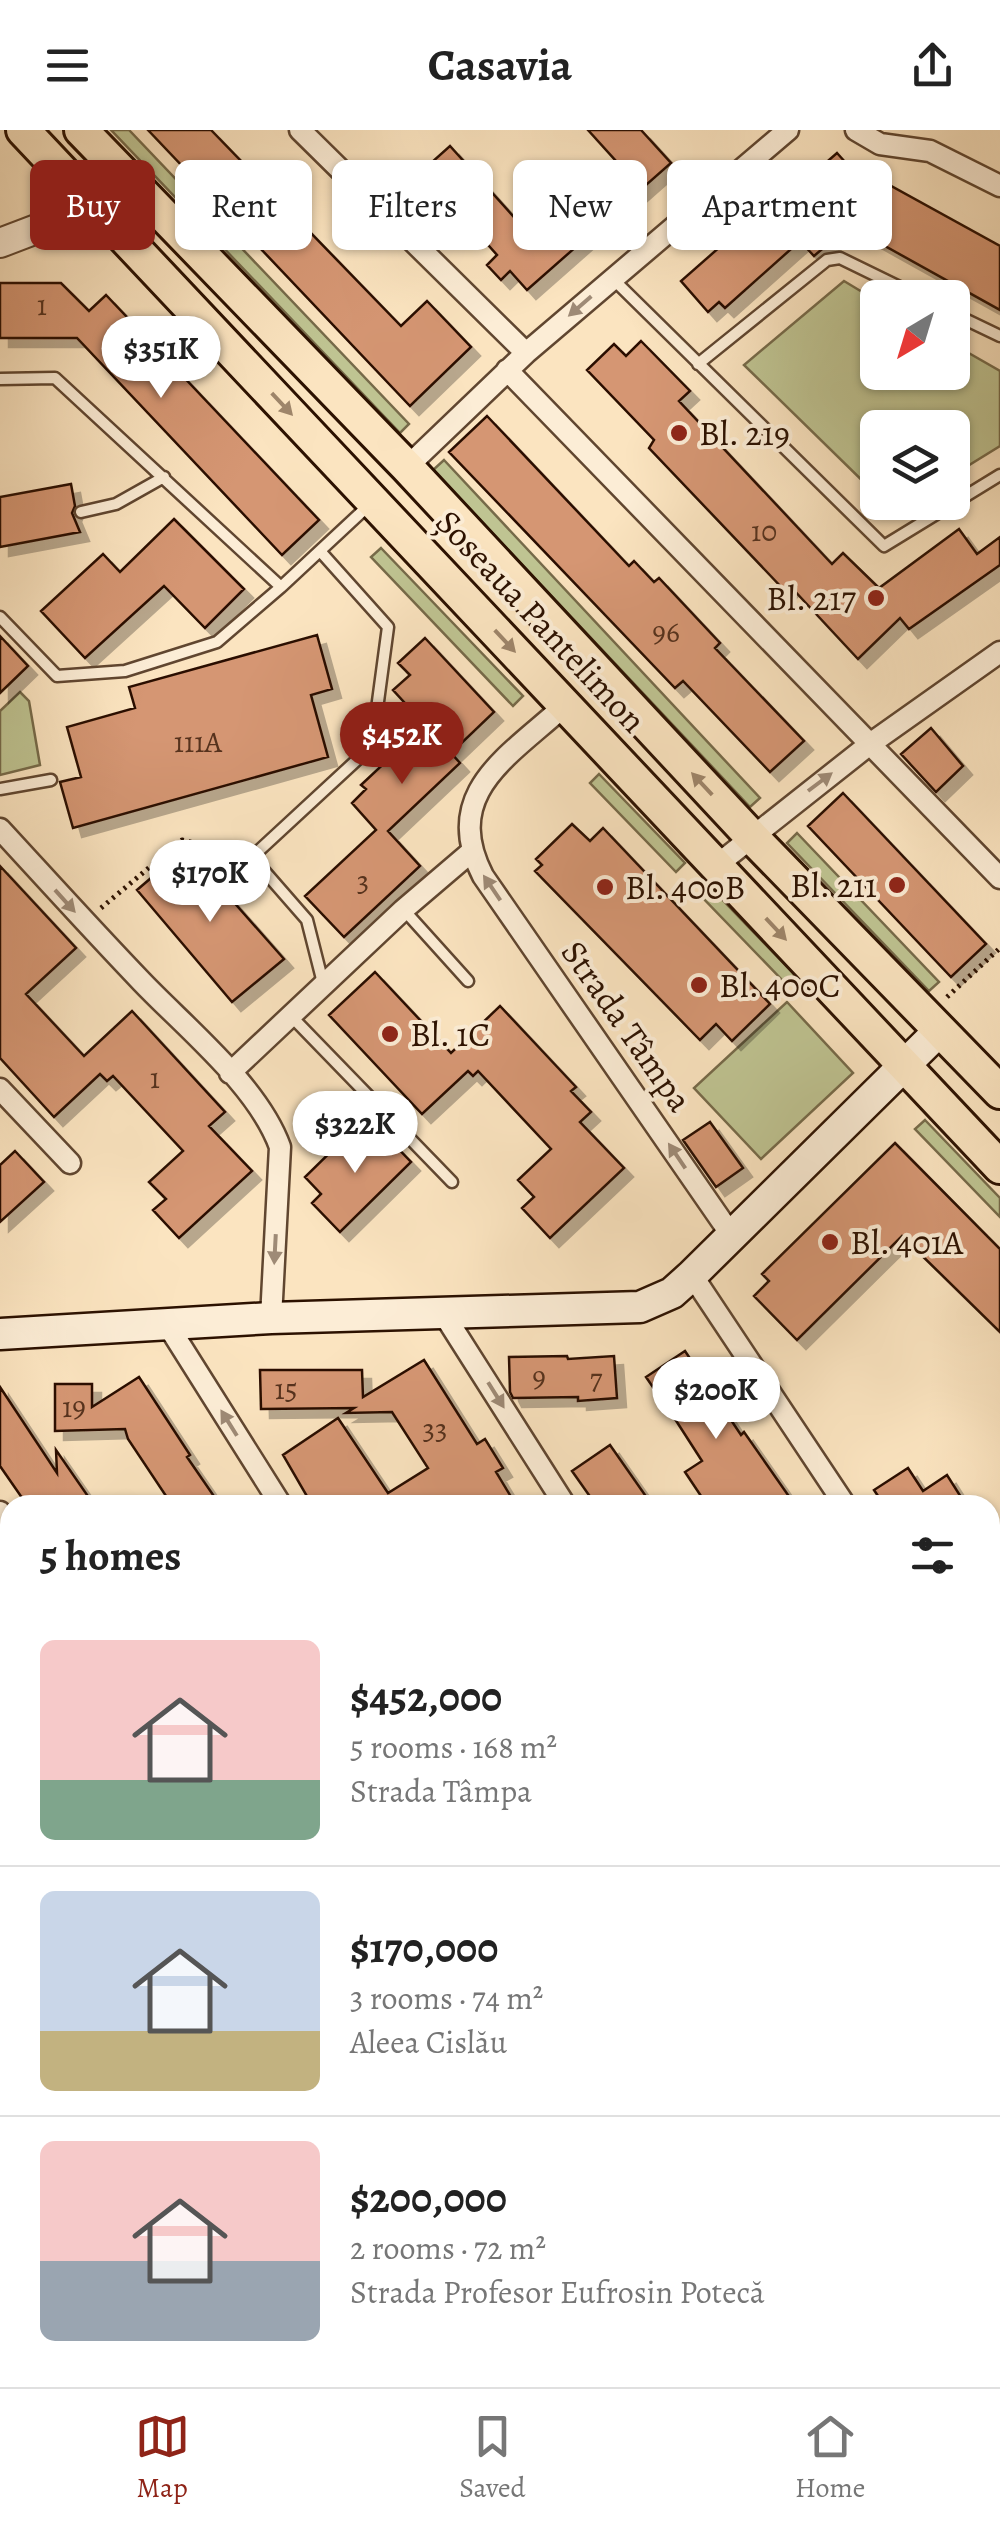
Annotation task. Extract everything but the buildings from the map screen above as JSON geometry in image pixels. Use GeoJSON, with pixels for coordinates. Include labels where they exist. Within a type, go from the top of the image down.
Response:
{"type":"FeatureCollection","features":[{"type":"Feature","properties":{"kind":"main road","name":"Șoseaua Pantelimon"},"geometry":{"type":"LineString","coordinates":[[23,130],[52,160]]}},
{"type":"Feature","properties":{"kind":"main road","name":"Șoseaua Pantelimon"},"geometry":{"type":"LineString","coordinates":[[81,130],[109,160]]}},
{"type":"Feature","properties":{"kind":"main road","name":"Șoseaua Pantelimon"},"geometry":{"type":"LineString","coordinates":[[155,207],[407,467],[750,835],[1000,1092]]}},
{"type":"Feature","properties":{"kind":"main road","name":"Șoseaua Pantelimon"},"geometry":{"type":"LineString","coordinates":[[138,250],[1000,1167]]}},
{"type":"Feature","properties":{"kind":"main road"},"geometry":{"type":"LineString","coordinates":[[0,1334],[272,1318],[656,1303],[692,1275],[904,1065],[932,1025]]}},
{"type":"Feature","properties":{"kind":"street"},"geometry":{"type":"LineString","coordinates":[[300,130],[526,353]]}},
{"type":"Feature","properties":{"kind":"street"},"geometry":{"type":"LineString","coordinates":[[407,467],[526,353],[788,130]]}},
{"type":"Feature","properties":{"kind":"street"},"geometry":{"type":"LineString","coordinates":[[856,130],[880,144],[930,151],[1000,186]]}},
{"type":"Feature","properties":{"kind":"street"},"geometry":{"type":"LineString","coordinates":[[0,244],[30,232]]}},
{"type":"Feature","properties":{"kind":"street"},"geometry":{"type":"LineString","coordinates":[[508,370],[870,744],[995,864]]}},
{"type":"Feature","properties":{"kind":"street"},"geometry":{"type":"LineString","coordinates":[[717,865],[750,835],[870,744],[1000,652]]}},
{"type":"Feature","properties":{"kind":"street"},"geometry":{"type":"LineString","coordinates":[[230,1073],[322,984],[471,852],[469,810],[483,781],[565,705]]}},
{"type":"Feature","properties":{"kind":"street"},"geometry":{"type":"LineString","coordinates":[[0,829],[230,1073],[272,1124],[280,1148],[272,1318]]}},
{"type":"Feature","properties":{"kind":"street","name":"Strada Tâmpa"},"geometry":{"type":"LineString","coordinates":[[471,852],[732,1236]]}},
{"type":"Feature","properties":{"kind":"street"},"geometry":{"type":"LineString","coordinates":[[0,1089],[70,1163]]}},
{"type":"Feature","properties":{"kind":"street"},"geometry":{"type":"LineString","coordinates":[[692,1275],[838,1495]]}},
{"type":"Feature","properties":{"kind":"street"},"geometry":{"type":"LineString","coordinates":[[443,1312],[559,1495]]}},
{"type":"Feature","properties":{"kind":"street"},"geometry":{"type":"LineString","coordinates":[[167,1324],[275,1495]]}},
{"type":"Feature","properties":{"kind":"lane"},"geometry":{"type":"LineString","coordinates":[[698,364],[827,260],[840,258],[885,280]]}},
{"type":"Feature","properties":{"kind":"lane"},"geometry":{"type":"LineString","coordinates":[[612,278],[884,546],[1000,476]]}},
{"type":"Feature","properties":{"kind":"lane"},"geometry":{"type":"LineString","coordinates":[[970,321],[1000,336]]}},
{"type":"Feature","properties":{"kind":"lane"},"geometry":{"type":"LineString","coordinates":[[0,379],[55,378],[281,587]]}},
{"type":"Feature","properties":{"kind":"lane"},"geometry":{"type":"LineString","coordinates":[[80,512],[116,504],[164,477]]}},
{"type":"Feature","properties":{"kind":"lane"},"geometry":{"type":"LineString","coordinates":[[0,616],[57,676],[126,671],[217,642],[374,501]]}},
{"type":"Feature","properties":{"kind":"lane"},"geometry":{"type":"LineString","coordinates":[[320,550],[388,626],[372,746],[252,856],[307,920],[322,984]]}},
{"type":"Feature","properties":{"kind":"lane"},"geometry":{"type":"LineString","coordinates":[[0,790],[51,780]]}},
{"type":"Feature","properties":{"kind":"lane"},"geometry":{"type":"LineString","coordinates":[[403,910],[468,981]]}},
{"type":"Feature","properties":{"kind":"lane"},"geometry":{"type":"LineString","coordinates":[[290,1016],[452,1182]]}},
{"type":"Feature","properties":{"kind":"path"},"geometry":{"type":"LineString","coordinates":[[85,922],[182,840],[252,856]]}},
{"type":"Feature","properties":{"kind":"path"},"geometry":{"type":"LineString","coordinates":[[932,1025],[1000,948]]}},
{"type":"Feature","properties":{"kind":"green space"},"geometry":{"type":"Polygon","coordinates":[[[111,130],[129,130],[175,178],[175,197],[155,176],[155,160],[140,160],[111,130]]]}},
{"type":"Feature","properties":{"kind":"green space"},"geometry":{"type":"Polygon","coordinates":[[[225,250],[243,250],[409,424],[400,433],[225,250]]]}},
{"type":"Feature","properties":{"kind":"green space"},"geometry":{"type":"Polygon","coordinates":[[[844,281],[860,291],[860,390],[970,390],[970,354],[1000,371],[1000,446],[970,465],[970,410],[860,410],[860,478],[744,365],[844,281]]]}},
{"type":"Feature","properties":{"kind":"green space"},"geometry":{"type":"Polygon","coordinates":[[[444,460],[760,798],[750,807],[433,470],[444,460]]]}},
{"type":"Feature","properties":{"kind":"green space"},"geometry":{"type":"Polygon","coordinates":[[[381,548],[523,696],[513,706],[371,557],[381,548]]]}},
{"type":"Feature","properties":{"kind":"green space"},"geometry":{"type":"Polygon","coordinates":[[[20,692],[29,701],[40,765],[0,775],[0,711],[20,692]]]}},
{"type":"Feature","properties":{"kind":"green space"},"geometry":{"type":"Polygon","coordinates":[[[599,774],[685,863],[676,872],[590,783],[599,774]]]}},
{"type":"Feature","properties":{"kind":"green space"},"geometry":{"type":"Polygon","coordinates":[[[797,833],[939,982],[929,991],[787,843],[797,833]]]}},
{"type":"Feature","properties":{"kind":"green space"},"geometry":{"type":"Polygon","coordinates":[[[709,886],[795,975],[786,984],[700,895],[709,886]]]}},
{"type":"Feature","properties":{"kind":"green space"},"geometry":{"type":"Polygon","coordinates":[[[787,1002],[853,1073],[761,1159],[694,1088],[787,1002]]]}},
{"type":"Feature","properties":{"kind":"green space"},"geometry":{"type":"Polygon","coordinates":[[[925,1120],[1000,1198],[1000,1217],[915,1129],[925,1120]]]}},
{"type":"Feature","properties":{"kind":"place","name":"Bl. 219"},"geometry":{"type":"Point","coordinates":[679,433]}},
{"type":"Feature","properties":{"kind":"place","name":"Bl. 217"},"geometry":{"type":"Point","coordinates":[876,598]}},
{"type":"Feature","properties":{"kind":"place","name":"Bl. 211"},"geometry":{"type":"Point","coordinates":[897,885]}},
{"type":"Feature","properties":{"kind":"place","name":"Bl. 400B"},"geometry":{"type":"Point","coordinates":[605,887]}},
{"type":"Feature","properties":{"kind":"place","name":"Bl. 400C"},"geometry":{"type":"Point","coordinates":[699,985]}},
{"type":"Feature","properties":{"kind":"place","name":"Bl. 1C"},"geometry":{"type":"Point","coordinates":[390,1034]}},
{"type":"Feature","properties":{"kind":"place","name":"Bl. 401A"},"geometry":{"type":"Point","coordinates":[830,1242]}}]}
